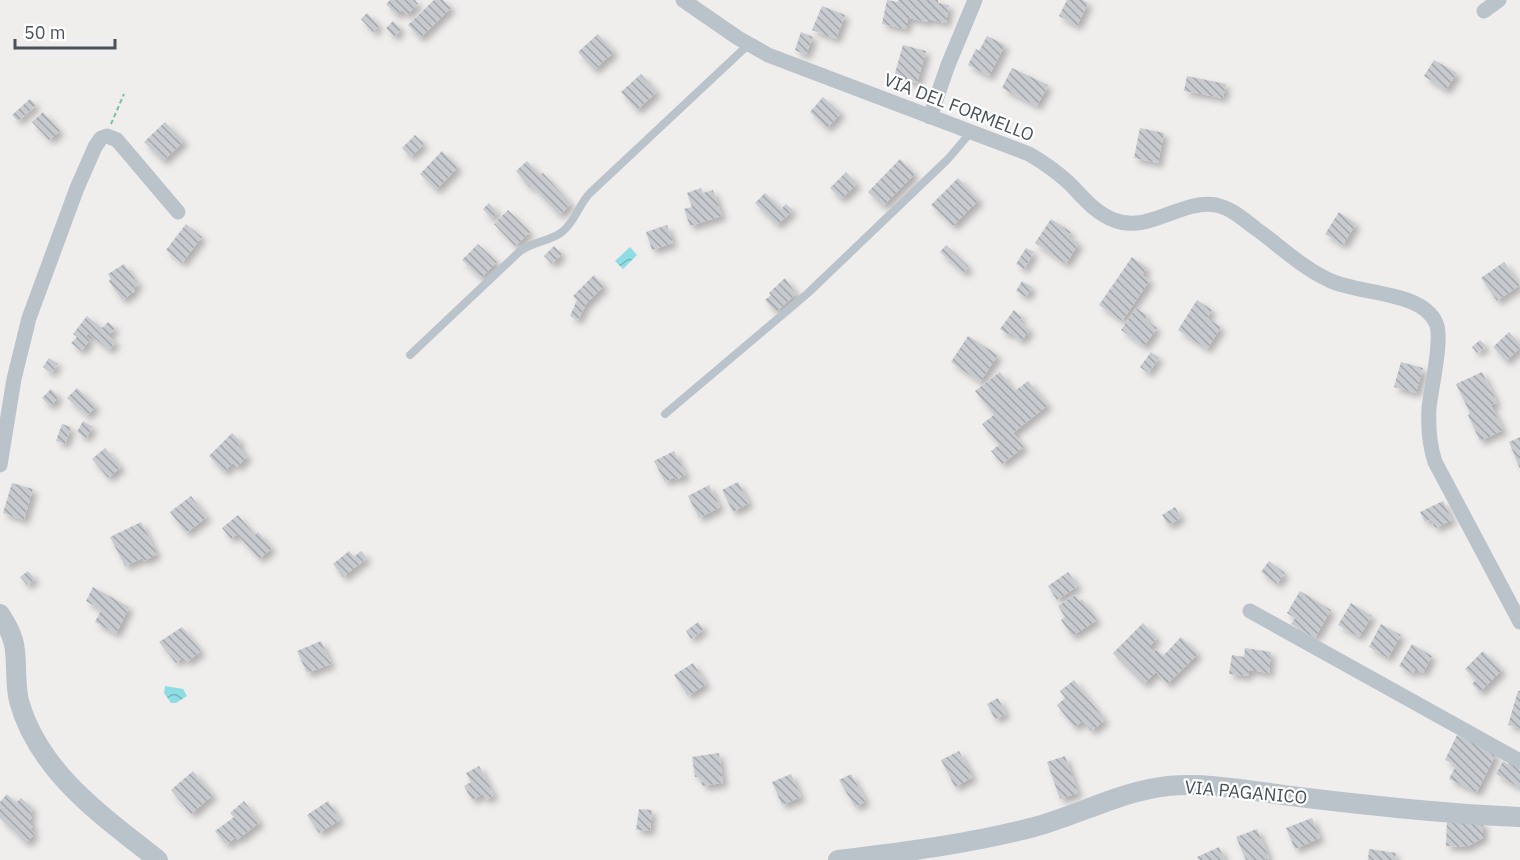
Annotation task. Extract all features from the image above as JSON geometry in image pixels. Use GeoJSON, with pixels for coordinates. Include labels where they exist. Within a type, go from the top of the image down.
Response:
{"type":"FeatureCollection","features":[{"type":"Feature","properties":{"kind":"street","name":"VIA DEL FORMELLO"},"geometry":{"type":"LineString","coordinates":[[684,0],[748,45],[786,63],[1014,147],[1064,178],[1095,209],[1112,220],[1137,224],[1196,206],[1221,207],[1242,218],[1323,277],[1350,288],[1410,300],[1428,312],[1437,324],[1438,334],[1429,409],[1429,438],[1432,452],[1442,478],[1520,622]]}},
{"type":"Feature","properties":{"kind":"street"},"geometry":{"type":"LineString","coordinates":[[930,117],[951,57],[975,0]]}},
{"type":"Feature","properties":{"kind":"street"},"geometry":{"type":"LineString","coordinates":[[1484,11],[1498,0]]}},
{"type":"Feature","properties":{"kind":"street"},"geometry":{"type":"LineString","coordinates":[[0,465],[14,379],[29,318],[76,188],[99,141],[107,136],[117,140],[178,212]]}},
{"type":"Feature","properties":{"kind":"street"},"geometry":{"type":"LineString","coordinates":[[1250,611],[1520,761]]}},
{"type":"Feature","properties":{"kind":"street"},"geometry":{"type":"LineString","coordinates":[[0,614],[14,640],[20,703],[31,731],[43,752],[62,777],[89,805],[158,860]]}},
{"type":"Feature","properties":{"kind":"street","name":"VIA PAGANICO"},"geometry":{"type":"LineString","coordinates":[[838,860],[931,849],[986,839],[1044,824],[1134,793],[1176,786],[1204,786],[1408,809],[1520,817]]}},
{"type":"Feature","properties":{"kind":"lane"},"geometry":{"type":"LineString","coordinates":[[410,355],[519,252],[530,244],[554,237],[562,231],[590,193],[748,45]]}},
{"type":"Feature","properties":{"kind":"lane"},"geometry":{"type":"LineString","coordinates":[[665,414],[808,293],[948,159],[971,132]]}},
{"type":"Feature","properties":{"kind":"path"},"geometry":{"type":"LineString","coordinates":[[107,136],[124,94]]}},
{"type":"Feature","properties":{"kind":"water"},"geometry":{"type":"Polygon","coordinates":[[[630,247],[637,255],[623,269],[615,261],[630,247]]]}},
{"type":"Feature","properties":{"kind":"water"},"geometry":{"type":"Polygon","coordinates":[[[165,686],[183,689],[187,696],[176,703],[171,703],[164,693],[165,686]]]}},
{"type":"Feature","properties":{"kind":"building"},"geometry":{"type":"Polygon","coordinates":[[[390,0],[415,0],[418,4],[407,15],[402,10],[397,15],[386,4],[390,0]]]}},
{"type":"Feature","properties":{"kind":"building"},"geometry":{"type":"Polygon","coordinates":[[[434,0],[443,0],[451,8],[420,38],[408,25],[434,0]]]}},
{"type":"Feature","properties":{"kind":"building"},"geometry":{"type":"Polygon","coordinates":[[[887,0],[898,2],[898,0],[938,0],[938,3],[949,5],[946,23],[908,18],[906,29],[882,24],[887,0]]]}},
{"type":"Feature","properties":{"kind":"building"},"geometry":{"type":"Polygon","coordinates":[[[1067,0],[1083,0],[1088,3],[1077,26],[1059,16],[1067,0]]]}},
{"type":"Feature","properties":{"kind":"building"},"geometry":{"type":"Polygon","coordinates":[[[822,6],[845,15],[836,39],[812,30],[822,6]]]}},
{"type":"Feature","properties":{"kind":"building"},"geometry":{"type":"Polygon","coordinates":[[[367,13],[379,26],[373,32],[361,19],[367,13]]]}},
{"type":"Feature","properties":{"kind":"building"},"geometry":{"type":"Polygon","coordinates":[[[393,21],[401,29],[394,37],[386,28],[393,21]]]}},
{"type":"Feature","properties":{"kind":"building"},"geometry":{"type":"Polygon","coordinates":[[[801,32],[813,37],[806,55],[795,50],[801,32]]]}},
{"type":"Feature","properties":{"kind":"building"},"geometry":{"type":"Polygon","coordinates":[[[598,34],[614,52],[594,70],[578,52],[598,34]]]}},
{"type":"Feature","properties":{"kind":"building"},"geometry":{"type":"Polygon","coordinates":[[[987,36],[1005,45],[989,76],[968,65],[976,49],[979,51],[987,36]]]}},
{"type":"Feature","properties":{"kind":"building"},"geometry":{"type":"Polygon","coordinates":[[[903,45],[926,51],[917,83],[894,77],[903,45]]]}},
{"type":"Feature","properties":{"kind":"building"},"geometry":{"type":"Polygon","coordinates":[[[1434,60],[1457,73],[1446,90],[1424,76],[1434,60]]]}},
{"type":"Feature","properties":{"kind":"building"},"geometry":{"type":"Polygon","coordinates":[[[1012,68],[1048,85],[1037,106],[1002,88],[1012,68]]]}},
{"type":"Feature","properties":{"kind":"building"},"geometry":{"type":"Polygon","coordinates":[[[641,74],[657,92],[637,110],[621,92],[641,74]]]}},
{"type":"Feature","properties":{"kind":"building"},"geometry":{"type":"Polygon","coordinates":[[[1187,76],[1226,84],[1223,98],[1184,91],[1187,76]]]}},
{"type":"Feature","properties":{"kind":"building"},"geometry":{"type":"Polygon","coordinates":[[[823,97],[841,113],[827,128],[810,112],[823,97]]]}},
{"type":"Feature","properties":{"kind":"building"},"geometry":{"type":"Polygon","coordinates":[[[30,99],[36,105],[18,121],[12,115],[30,99]]]}},
{"type":"Feature","properties":{"kind":"building"},"geometry":{"type":"Polygon","coordinates":[[[43,112],[60,131],[49,140],[32,122],[43,112]]]}},
{"type":"Feature","properties":{"kind":"building"},"geometry":{"type":"Polygon","coordinates":[[[165,122],[184,141],[163,161],[144,142],[165,122]]]}},
{"type":"Feature","properties":{"kind":"building"},"geometry":{"type":"Polygon","coordinates":[[[1140,128],[1164,133],[1158,163],[1134,158],[1140,128]]]}},
{"type":"Feature","properties":{"kind":"building"},"geometry":{"type":"Polygon","coordinates":[[[415,135],[424,144],[410,157],[402,148],[415,135]]]}},
{"type":"Feature","properties":{"kind":"building"},"geometry":{"type":"Polygon","coordinates":[[[442,151],[458,167],[436,190],[420,174],[442,151]]]}},
{"type":"Feature","properties":{"kind":"building"},"geometry":{"type":"Polygon","coordinates":[[[900,159],[915,174],[883,206],[868,192],[900,159]]]}},
{"type":"Feature","properties":{"kind":"building"},"geometry":{"type":"Polygon","coordinates":[[[527,161],[540,175],[543,173],[571,204],[559,215],[532,186],[530,188],[516,171],[527,161]]]}},
{"type":"Feature","properties":{"kind":"building"},"geometry":{"type":"Polygon","coordinates":[[[846,172],[857,184],[841,199],[830,188],[846,172]]]}},
{"type":"Feature","properties":{"kind":"building"},"geometry":{"type":"Polygon","coordinates":[[[958,178],[979,200],[953,226],[931,205],[958,178]]]}},
{"type":"Feature","properties":{"kind":"building"},"geometry":{"type":"Polygon","coordinates":[[[701,188],[703,193],[713,190],[722,216],[690,226],[684,209],[692,207],[687,193],[701,188]]]}},
{"type":"Feature","properties":{"kind":"building"},"geometry":{"type":"Polygon","coordinates":[[[765,193],[781,209],[786,204],[793,210],[777,225],[755,203],[765,193]]]}},
{"type":"Feature","properties":{"kind":"building"},"geometry":{"type":"Polygon","coordinates":[[[489,203],[498,213],[491,218],[483,209],[489,203]]]}},
{"type":"Feature","properties":{"kind":"building"},"geometry":{"type":"Polygon","coordinates":[[[508,210],[530,232],[515,246],[494,224],[508,210]]]}},
{"type":"Feature","properties":{"kind":"building"},"geometry":{"type":"Polygon","coordinates":[[[1339,212],[1356,224],[1343,245],[1325,234],[1339,212]]]}},
{"type":"Feature","properties":{"kind":"building"},"geometry":{"type":"Polygon","coordinates":[[[1051,219],[1071,232],[1068,236],[1079,243],[1066,264],[1035,243],[1051,219]]]}},
{"type":"Feature","properties":{"kind":"building"},"geometry":{"type":"Polygon","coordinates":[[[186,224],[202,237],[182,263],[166,250],[186,224]]]}},
{"type":"Feature","properties":{"kind":"building"},"geometry":{"type":"Polygon","coordinates":[[[667,225],[673,243],[652,250],[646,232],[667,225]]]}},
{"type":"Feature","properties":{"kind":"building"},"geometry":{"type":"Polygon","coordinates":[[[478,244],[497,262],[481,278],[462,260],[478,244]]]}},
{"type":"Feature","properties":{"kind":"building"},"geometry":{"type":"Polygon","coordinates":[[[946,245],[969,267],[963,273],[940,252],[946,245]]]}},
{"type":"Feature","properties":{"kind":"building"},"geometry":{"type":"Polygon","coordinates":[[[554,246],[562,254],[552,264],[544,256],[554,246]]]}},
{"type":"Feature","properties":{"kind":"building"},"geometry":{"type":"Polygon","coordinates":[[[1026,248],[1034,252],[1024,269],[1016,264],[1026,248]]]}},
{"type":"Feature","properties":{"kind":"building"},"geometry":{"type":"Polygon","coordinates":[[[1132,257],[1147,268],[1142,275],[1150,280],[1122,321],[1099,305],[1132,257]]]}},
{"type":"Feature","properties":{"kind":"building"},"geometry":{"type":"Polygon","coordinates":[[[1504,262],[1520,285],[1497,301],[1481,278],[1504,262]]]}},
{"type":"Feature","properties":{"kind":"building"},"geometry":{"type":"Polygon","coordinates":[[[124,264],[139,285],[133,288],[135,291],[122,300],[109,281],[111,279],[108,274],[124,264]]]}},
{"type":"Feature","properties":{"kind":"building"},"geometry":{"type":"Polygon","coordinates":[[[594,275],[604,286],[586,304],[578,320],[570,316],[577,300],[573,296],[594,275]]]}},
{"type":"Feature","properties":{"kind":"building"},"geometry":{"type":"Polygon","coordinates":[[[785,278],[796,294],[776,312],[765,300],[785,278]]]}},
{"type":"Feature","properties":{"kind":"building"},"geometry":{"type":"Polygon","coordinates":[[[1022,281],[1032,287],[1026,297],[1016,291],[1022,281]]]}},
{"type":"Feature","properties":{"kind":"building"},"geometry":{"type":"Polygon","coordinates":[[[1197,300],[1212,310],[1207,318],[1221,327],[1207,349],[1178,330],[1197,300]]]}},
{"type":"Feature","properties":{"kind":"building"},"geometry":{"type":"Polygon","coordinates":[[[1136,308],[1147,315],[1145,319],[1157,328],[1144,346],[1121,330],[1136,308]]]}},
{"type":"Feature","properties":{"kind":"building"},"geometry":{"type":"Polygon","coordinates":[[[1014,310],[1022,317],[1019,321],[1030,330],[1021,341],[1010,332],[1008,335],[1000,329],[1014,310]]]}},
{"type":"Feature","properties":{"kind":"building"},"geometry":{"type":"Polygon","coordinates":[[[87,316],[102,328],[108,322],[115,328],[108,336],[116,342],[109,350],[88,333],[86,337],[90,340],[81,351],[71,343],[77,337],[73,334],[87,316]]]}},
{"type":"Feature","properties":{"kind":"building"},"geometry":{"type":"Polygon","coordinates":[[[1509,332],[1520,344],[1520,348],[1506,361],[1493,347],[1509,332]]]}},
{"type":"Feature","properties":{"kind":"building"},"geometry":{"type":"Polygon","coordinates":[[[968,336],[998,355],[980,382],[951,362],[968,336]]]}},
{"type":"Feature","properties":{"kind":"building"},"geometry":{"type":"Polygon","coordinates":[[[1480,340],[1486,346],[1477,353],[1472,347],[1480,340]]]}},
{"type":"Feature","properties":{"kind":"building"},"geometry":{"type":"Polygon","coordinates":[[[1151,352],[1159,358],[1148,373],[1140,367],[1151,352]]]}},
{"type":"Feature","properties":{"kind":"building"},"geometry":{"type":"Polygon","coordinates":[[[49,358],[58,364],[51,373],[43,367],[49,358]]]}},
{"type":"Feature","properties":{"kind":"building"},"geometry":{"type":"Polygon","coordinates":[[[1401,362],[1423,368],[1416,393],[1394,387],[1401,362]]]}},
{"type":"Feature","properties":{"kind":"building"},"geometry":{"type":"Polygon","coordinates":[[[1000,372],[1015,391],[1028,381],[1048,405],[1013,433],[1024,447],[1002,464],[991,451],[999,445],[982,424],[994,415],[975,391],[1000,372]]]}},
{"type":"Feature","properties":{"kind":"building"},"geometry":{"type":"Polygon","coordinates":[[[1482,372],[1497,403],[1491,405],[1503,430],[1480,441],[1456,384],[1482,372]]]}},
{"type":"Feature","properties":{"kind":"building"},"geometry":{"type":"Polygon","coordinates":[[[77,388],[96,406],[87,416],[67,398],[77,388]]]}},
{"type":"Feature","properties":{"kind":"building"},"geometry":{"type":"Polygon","coordinates":[[[51,389],[59,397],[50,406],[42,398],[51,389]]]}},
{"type":"Feature","properties":{"kind":"building"},"geometry":{"type":"Polygon","coordinates":[[[83,421],[93,427],[86,438],[77,432],[83,421]]]}},
{"type":"Feature","properties":{"kind":"building"},"geometry":{"type":"Polygon","coordinates":[[[62,424],[71,427],[65,444],[56,441],[62,424]]]}},
{"type":"Feature","properties":{"kind":"building"},"geometry":{"type":"Polygon","coordinates":[[[232,433],[241,442],[238,446],[248,456],[237,467],[233,463],[224,472],[209,456],[232,433]]]}},
{"type":"Feature","properties":{"kind":"building"},"geometry":{"type":"Polygon","coordinates":[[[1520,437],[1520,469],[1509,442],[1520,437]]]}},
{"type":"Feature","properties":{"kind":"building"},"geometry":{"type":"Polygon","coordinates":[[[105,448],[121,467],[108,478],[92,459],[105,448]]]}},
{"type":"Feature","properties":{"kind":"building"},"geometry":{"type":"Polygon","coordinates":[[[674,451],[686,475],[665,482],[654,461],[674,451]]]}},
{"type":"Feature","properties":{"kind":"building"},"geometry":{"type":"Polygon","coordinates":[[[738,482],[749,503],[733,512],[722,490],[738,482]]]}},
{"type":"Feature","properties":{"kind":"building"},"geometry":{"type":"Polygon","coordinates":[[[12,483],[33,489],[24,520],[3,513],[12,483]]]}},
{"type":"Feature","properties":{"kind":"building"},"geometry":{"type":"Polygon","coordinates":[[[709,485],[720,507],[699,518],[688,496],[709,485]]]}},
{"type":"Feature","properties":{"kind":"building"},"geometry":{"type":"Polygon","coordinates":[[[191,496],[207,517],[186,533],[170,512],[191,496]]]}},
{"type":"Feature","properties":{"kind":"building"},"geometry":{"type":"Polygon","coordinates":[[[1443,501],[1452,520],[1435,528],[1431,519],[1425,522],[1420,512],[1443,501]]]}},
{"type":"Feature","properties":{"kind":"building"},"geometry":{"type":"Polygon","coordinates":[[[1175,507],[1181,518],[1168,525],[1162,515],[1175,507]]]}},
{"type":"Feature","properties":{"kind":"building"},"geometry":{"type":"Polygon","coordinates":[[[238,515],[255,535],[258,532],[272,548],[259,559],[237,534],[231,539],[222,528],[238,515]]]}},
{"type":"Feature","properties":{"kind":"building"},"geometry":{"type":"Polygon","coordinates":[[[141,522],[157,554],[144,561],[143,558],[125,566],[110,537],[141,522]]]}},
{"type":"Feature","properties":{"kind":"building"},"geometry":{"type":"Polygon","coordinates":[[[349,551],[354,557],[361,551],[367,558],[343,577],[333,564],[349,551]]]}},
{"type":"Feature","properties":{"kind":"building"},"geometry":{"type":"Polygon","coordinates":[[[1269,561],[1285,573],[1277,584],[1261,572],[1269,561]]]}},
{"type":"Feature","properties":{"kind":"building"},"geometry":{"type":"Polygon","coordinates":[[[28,571],[35,579],[27,585],[20,577],[28,571]]]}},
{"type":"Feature","properties":{"kind":"building"},"geometry":{"type":"Polygon","coordinates":[[[1068,572],[1078,586],[1057,600],[1048,586],[1068,572]]]}},
{"type":"Feature","properties":{"kind":"building"},"geometry":{"type":"Polygon","coordinates":[[[93,587],[129,607],[116,634],[95,622],[101,610],[86,601],[93,587]]]}},
{"type":"Feature","properties":{"kind":"building"},"geometry":{"type":"Polygon","coordinates":[[[1300,591],[1331,610],[1315,638],[1291,624],[1295,618],[1287,613],[1300,591]]]}},
{"type":"Feature","properties":{"kind":"building"},"geometry":{"type":"Polygon","coordinates":[[[1075,595],[1079,601],[1082,599],[1097,620],[1072,636],[1061,620],[1065,617],[1058,606],[1075,595]]]}},
{"type":"Feature","properties":{"kind":"building"},"geometry":{"type":"Polygon","coordinates":[[[1351,603],[1372,616],[1359,637],[1338,625],[1351,603]]]}},
{"type":"Feature","properties":{"kind":"building"},"geometry":{"type":"Polygon","coordinates":[[[698,622],[704,629],[691,639],[686,631],[698,622]]]}},
{"type":"Feature","properties":{"kind":"building"},"geometry":{"type":"Polygon","coordinates":[[[1143,623],[1157,638],[1149,647],[1154,652],[1156,649],[1163,656],[1181,637],[1198,654],[1167,684],[1156,672],[1144,684],[1113,653],[1143,623]]]}},
{"type":"Feature","properties":{"kind":"building"},"geometry":{"type":"Polygon","coordinates":[[[1381,624],[1401,635],[1388,658],[1369,647],[1381,624]]]}},
{"type":"Feature","properties":{"kind":"building"},"geometry":{"type":"Polygon","coordinates":[[[182,627],[201,651],[187,662],[183,657],[176,663],[159,642],[182,627]]]}},
{"type":"Feature","properties":{"kind":"building"},"geometry":{"type":"Polygon","coordinates":[[[321,641],[331,664],[307,673],[297,651],[321,641]]]}},
{"type":"Feature","properties":{"kind":"building"},"geometry":{"type":"Polygon","coordinates":[[[1412,644],[1432,656],[1423,673],[1415,669],[1413,674],[1399,666],[1412,644]]]}},
{"type":"Feature","properties":{"kind":"building"},"geometry":{"type":"Polygon","coordinates":[[[1245,648],[1271,652],[1269,673],[1249,670],[1248,676],[1229,674],[1232,655],[1244,657],[1245,648]]]}},
{"type":"Feature","properties":{"kind":"building"},"geometry":{"type":"Polygon","coordinates":[[[1483,651],[1502,670],[1480,692],[1472,684],[1476,680],[1465,669],[1483,651]]]}},
{"type":"Feature","properties":{"kind":"building"},"geometry":{"type":"Polygon","coordinates":[[[693,663],[706,684],[688,696],[674,675],[693,663]]]}},
{"type":"Feature","properties":{"kind":"building"},"geometry":{"type":"Polygon","coordinates":[[[1074,680],[1105,720],[1091,731],[1083,721],[1074,727],[1057,705],[1065,698],[1060,691],[1074,680]]]}},
{"type":"Feature","properties":{"kind":"building"},"geometry":{"type":"Polygon","coordinates":[[[1518,691],[1520,691],[1520,728],[1508,725],[1518,691]]]}},
{"type":"Feature","properties":{"kind":"building"},"geometry":{"type":"Polygon","coordinates":[[[998,698],[1006,714],[995,719],[987,704],[998,698]]]}},
{"type":"Feature","properties":{"kind":"building"},"geometry":{"type":"Polygon","coordinates":[[[1457,735],[1496,754],[1477,792],[1449,779],[1456,765],[1445,760],[1457,735]]]}},
{"type":"Feature","properties":{"kind":"building"},"geometry":{"type":"Polygon","coordinates":[[[959,751],[973,777],[955,787],[941,760],[959,751]]]}},
{"type":"Feature","properties":{"kind":"building"},"geometry":{"type":"Polygon","coordinates":[[[719,753],[723,783],[702,786],[701,777],[695,777],[692,757],[719,753]]]}},
{"type":"Feature","properties":{"kind":"building"},"geometry":{"type":"Polygon","coordinates":[[[1065,756],[1078,793],[1060,799],[1047,762],[1065,756]]]}},
{"type":"Feature","properties":{"kind":"building"},"geometry":{"type":"Polygon","coordinates":[[[1503,761],[1508,764],[1510,761],[1520,766],[1520,788],[1496,774],[1503,761]]]}},
{"type":"Feature","properties":{"kind":"building"},"geometry":{"type":"Polygon","coordinates":[[[479,766],[494,795],[486,800],[483,794],[472,800],[464,786],[471,782],[466,773],[479,766]]]}},
{"type":"Feature","properties":{"kind":"building"},"geometry":{"type":"Polygon","coordinates":[[[193,771],[213,795],[191,814],[171,790],[193,771]]]}},
{"type":"Feature","properties":{"kind":"building"},"geometry":{"type":"Polygon","coordinates":[[[791,774],[801,797],[782,805],[772,782],[791,774]]]}},
{"type":"Feature","properties":{"kind":"building"},"geometry":{"type":"Polygon","coordinates":[[[851,774],[866,801],[855,807],[839,780],[851,774]]]}},
{"type":"Feature","properties":{"kind":"building"},"geometry":{"type":"Polygon","coordinates":[[[7,794],[16,803],[21,798],[33,809],[29,814],[32,818],[29,821],[34,826],[30,830],[35,834],[26,843],[0,818],[0,802],[7,794]]]}},
{"type":"Feature","properties":{"kind":"building"},"geometry":{"type":"Polygon","coordinates":[[[244,801],[260,822],[237,840],[236,837],[226,845],[215,831],[234,817],[230,813],[244,801]]]}},
{"type":"Feature","properties":{"kind":"building"},"geometry":{"type":"Polygon","coordinates":[[[328,801],[340,820],[319,833],[307,815],[328,801]]]}},
{"type":"Feature","properties":{"kind":"building"},"geometry":{"type":"Polygon","coordinates":[[[639,809],[652,810],[650,831],[636,830],[639,809]]]}},
{"type":"Feature","properties":{"kind":"building"},"geometry":{"type":"Polygon","coordinates":[[[1312,818],[1320,838],[1295,849],[1286,828],[1312,818]]]}},
{"type":"Feature","properties":{"kind":"building"},"geometry":{"type":"Polygon","coordinates":[[[1447,820],[1483,822],[1483,838],[1466,847],[1446,846],[1447,820]]]}},
{"type":"Feature","properties":{"kind":"building"},"geometry":{"type":"Polygon","coordinates":[[[1257,829],[1269,858],[1246,860],[1236,837],[1257,829]]]}},
{"type":"Feature","properties":{"kind":"building"},"geometry":{"type":"Polygon","coordinates":[[[1219,847],[1225,860],[1199,860],[1197,857],[1219,847]]]}},
{"type":"Feature","properties":{"kind":"building"},"geometry":{"type":"Polygon","coordinates":[[[1369,849],[1396,853],[1395,860],[1368,860],[1369,849]]]}}]}
